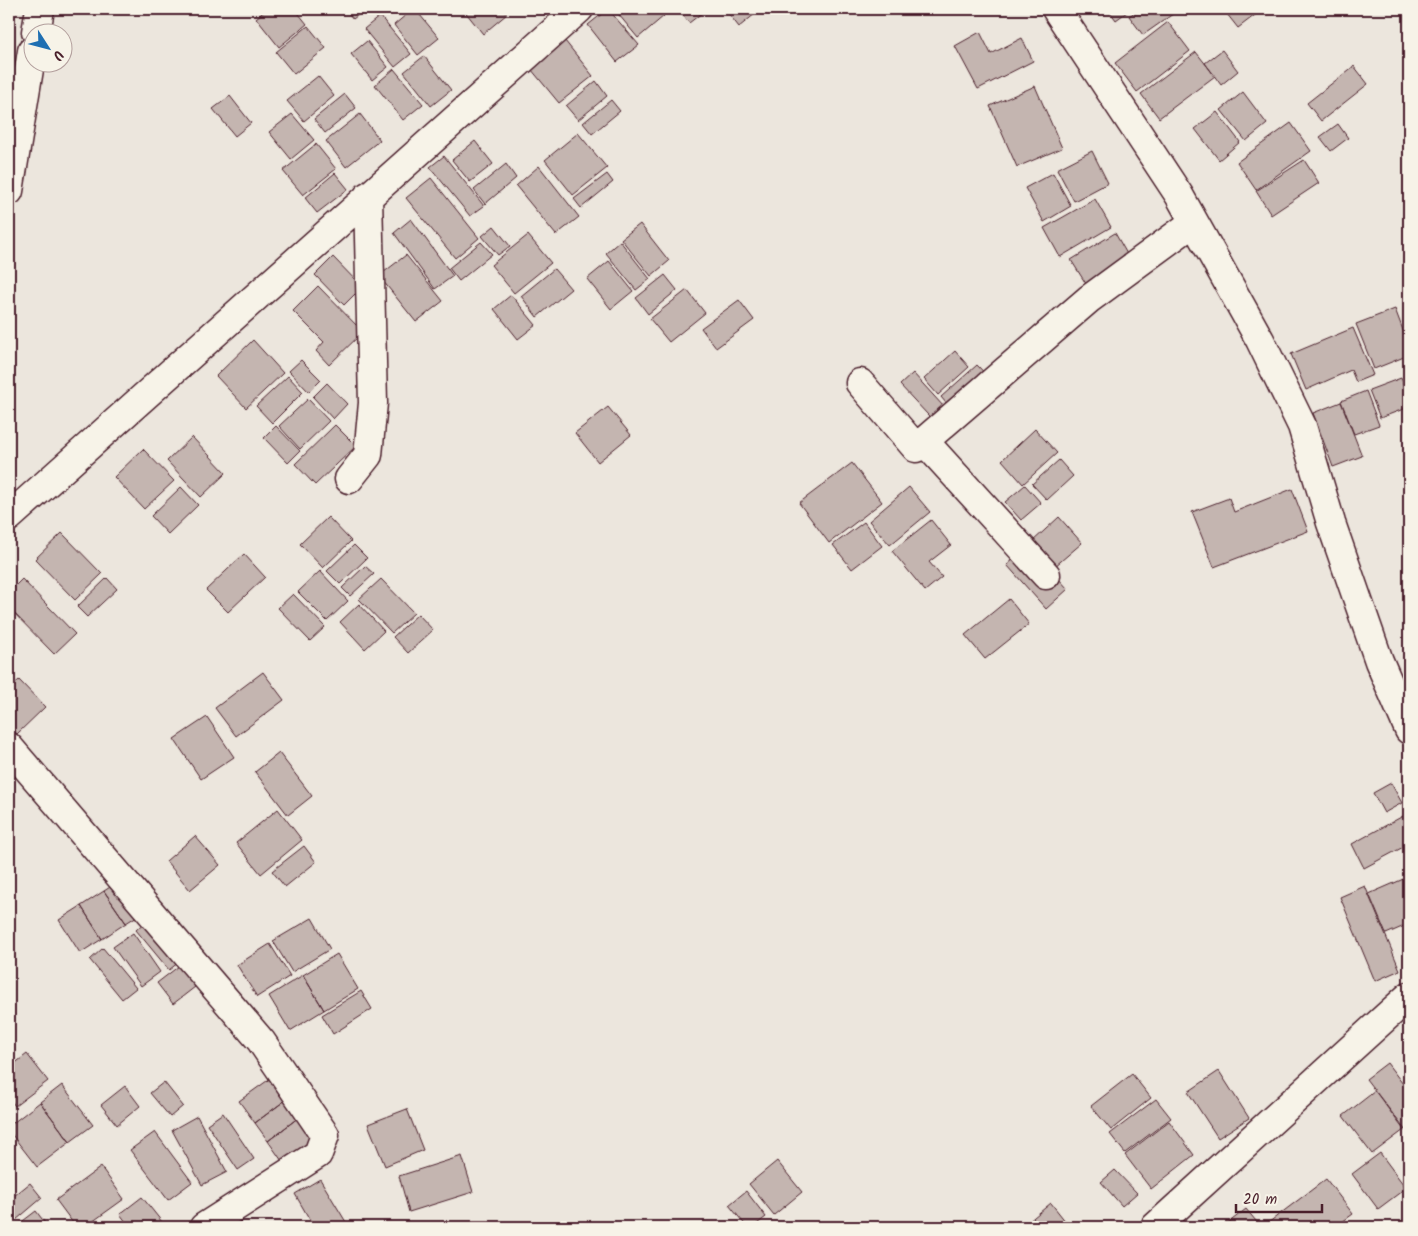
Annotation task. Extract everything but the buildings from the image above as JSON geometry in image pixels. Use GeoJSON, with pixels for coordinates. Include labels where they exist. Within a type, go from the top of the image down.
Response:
{"type":"FeatureCollection","features":[{"type":"Feature","properties":{"kind":"street"},"geometry":{"type":"LineString","coordinates":[[38,22],[40,9]]}},
{"type":"Feature","properties":{"kind":"street"},"geometry":{"type":"LineString","coordinates":[[9,517],[579,9]]}},
{"type":"Feature","properties":{"kind":"street"},"geometry":{"type":"LineString","coordinates":[[1056,9],[1179,195],[1260,340],[1302,426],[1331,523],[1379,661],[1409,730]]}},
{"type":"Feature","properties":{"kind":"street"},"geometry":{"type":"LineString","coordinates":[[9,191],[29,72]]}},
{"type":"Feature","properties":{"kind":"street"},"geometry":{"type":"LineString","coordinates":[[349,479],[368,456],[373,403],[368,196]]}},
{"type":"Feature","properties":{"kind":"street"},"geometry":{"type":"LineString","coordinates":[[860,383],[916,448],[1089,299],[1194,222]]}},
{"type":"Feature","properties":{"kind":"street"},"geometry":{"type":"LineString","coordinates":[[924,441],[1046,576]]}},
{"type":"Feature","properties":{"kind":"street"},"geometry":{"type":"LineString","coordinates":[[9,747],[260,1041],[325,1135],[318,1154],[204,1227]]}},
{"type":"Feature","properties":{"kind":"street"},"geometry":{"type":"LineString","coordinates":[[1155,1227],[1409,996]]}}]}
